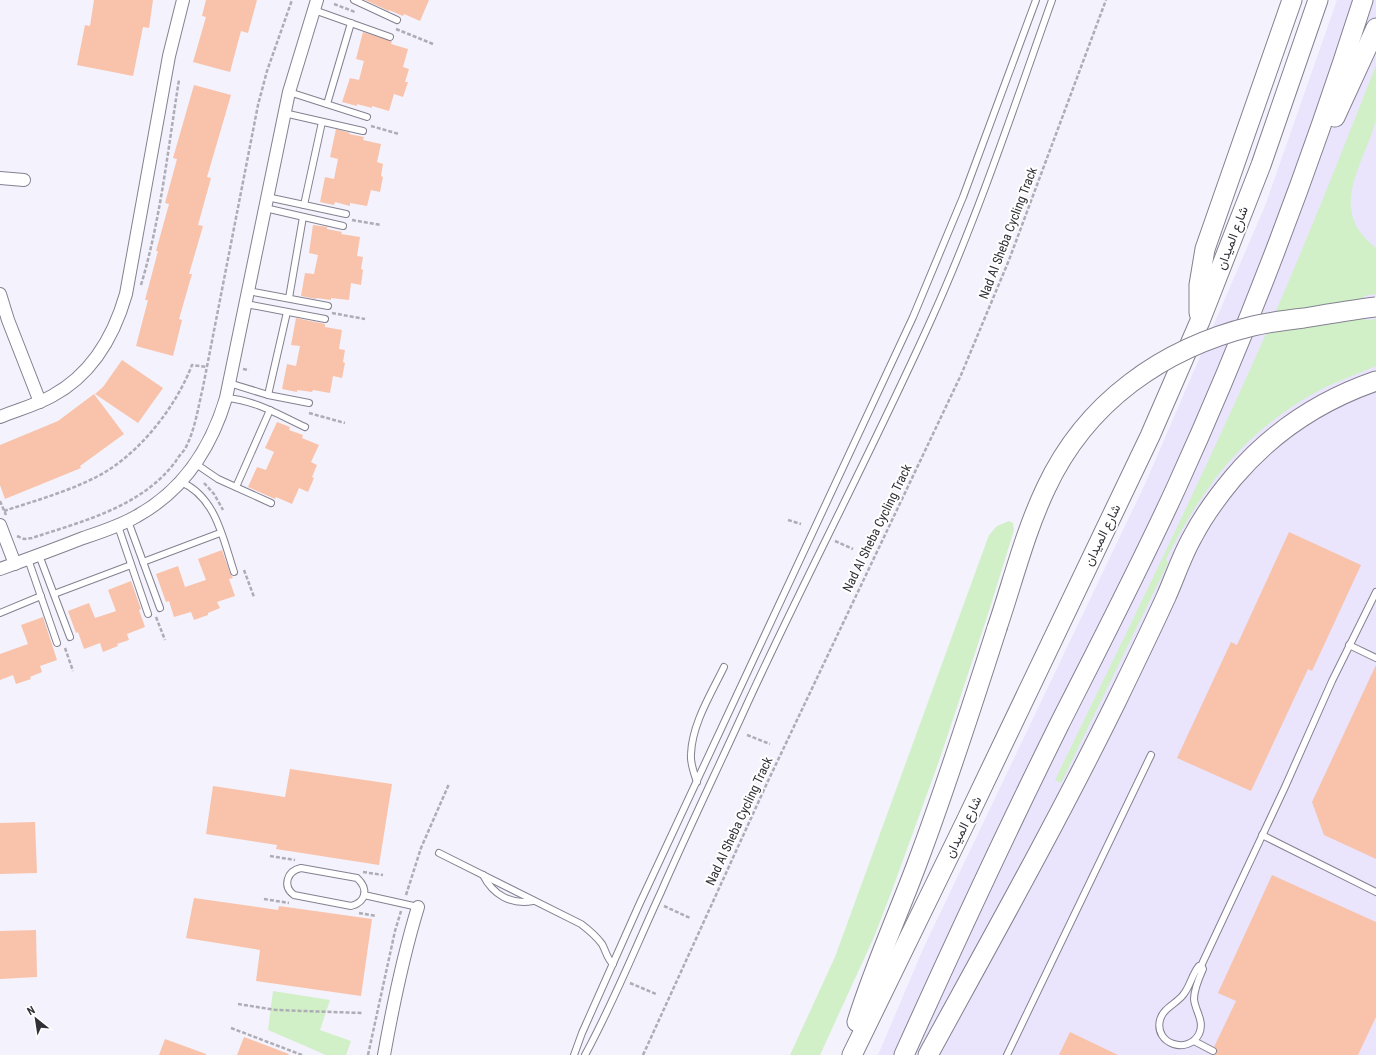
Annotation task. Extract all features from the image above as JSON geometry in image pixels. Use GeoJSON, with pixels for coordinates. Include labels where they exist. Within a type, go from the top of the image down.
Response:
{"type":"FeatureCollection","features":[{"type":"Feature","properties":{"kind":"main road"},"geometry":{"type":"LineString","coordinates":[[1200,322],[1199,285],[1205,249],[1292,0]]}},
{"type":"Feature","properties":{"kind":"main road","name":"شارع الميدان"},"geometry":{"type":"LineString","coordinates":[[852,1055],[963,828],[1150,436],[1200,322],[1261,166],[1318,0]]}},
{"type":"Feature","properties":{"kind":"main road"},"geometry":{"type":"LineString","coordinates":[[904,1055],[1013,820],[1141,562],[1240,342],[1304,176],[1363,0]]}},
{"type":"Feature","properties":{"kind":"main road"},"geometry":{"type":"LineString","coordinates":[[1304,176],[1342,104],[1376,28]]}},
{"type":"Feature","properties":{"kind":"main road"},"geometry":{"type":"LineString","coordinates":[[848,1055],[869,986],[937,808],[1032,522],[1046,487],[1069,448],[1092,419],[1113,397],[1162,362],[1189,348],[1210,339],[1254,326],[1278,321],[1376,307]]}},
{"type":"Feature","properties":{"kind":"main road"},"geometry":{"type":"LineString","coordinates":[[928,1055],[1030,868],[1106,723],[1185,553],[1205,516],[1219,496],[1250,460],[1286,428],[1327,402],[1376,381]]}},
{"type":"Feature","properties":{"kind":"street"},"geometry":{"type":"LineString","coordinates":[[0,417],[40,402],[65,387],[89,365],[108,339],[121,310],[126,294],[169,56],[183,0]]}},
{"type":"Feature","properties":{"kind":"street"},"geometry":{"type":"LineString","coordinates":[[0,569],[123,523],[137,516],[162,499],[181,482],[196,464],[213,434],[226,398],[289,92],[316,5]]}},
{"type":"Feature","properties":{"kind":"street"},"geometry":{"type":"LineString","coordinates":[[0,178],[24,180]]}},
{"type":"Feature","properties":{"kind":"street"},"geometry":{"type":"LineString","coordinates":[[0,294],[8,320],[40,402]]}},
{"type":"Feature","properties":{"kind":"street"},"geometry":{"type":"LineString","coordinates":[[0,525],[15,564]]}},
{"type":"Feature","properties":{"kind":"street"},"geometry":{"type":"LineString","coordinates":[[384,1055],[406,945],[418,907]]}},
{"type":"Feature","properties":{"kind":"lane"},"geometry":{"type":"LineString","coordinates":[[574,1055],[582,1033],[639,905],[913,317],[965,189],[1036,0]]}},
{"type":"Feature","properties":{"kind":"lane"},"geometry":{"type":"LineString","coordinates":[[585,1055],[602,1023],[749,700],[876,438],[940,298],[984,190],[1052,0]]}},
{"type":"Feature","properties":{"kind":"lane"},"geometry":{"type":"LineString","coordinates":[[358,1],[398,20]]}},
{"type":"Feature","properties":{"kind":"lane"},"geometry":{"type":"LineString","coordinates":[[316,5],[351,23],[390,37]]}},
{"type":"Feature","properties":{"kind":"lane"},"geometry":{"type":"LineString","coordinates":[[328,104],[351,23]]}},
{"type":"Feature","properties":{"kind":"lane"},"geometry":{"type":"LineString","coordinates":[[289,92],[368,117]]}},
{"type":"Feature","properties":{"kind":"lane"},"geometry":{"type":"LineString","coordinates":[[284,114],[363,131]]}},
{"type":"Feature","properties":{"kind":"lane"},"geometry":{"type":"LineString","coordinates":[[304,205],[322,122]]}},
{"type":"Feature","properties":{"kind":"lane"},"geometry":{"type":"LineString","coordinates":[[266,203],[304,205],[346,214]]}},
{"type":"Feature","properties":{"kind":"lane"},"geometry":{"type":"LineString","coordinates":[[266,203],[303,217],[343,226]]}},
{"type":"Feature","properties":{"kind":"lane"},"geometry":{"type":"LineString","coordinates":[[289,298],[303,217]]}},
{"type":"Feature","properties":{"kind":"lane"},"geometry":{"type":"LineString","coordinates":[[248,291],[328,306]]}},
{"type":"Feature","properties":{"kind":"lane"},"geometry":{"type":"LineString","coordinates":[[246,304],[325,319]]}},
{"type":"Feature","properties":{"kind":"lane"},"geometry":{"type":"LineString","coordinates":[[268,395],[287,312]]}},
{"type":"Feature","properties":{"kind":"lane"},"geometry":{"type":"LineString","coordinates":[[229,383],[268,395],[309,404]]}},
{"type":"Feature","properties":{"kind":"lane"},"geometry":{"type":"LineString","coordinates":[[226,398],[249,402],[270,410],[305,427]]}},
{"type":"Feature","properties":{"kind":"lane"},"geometry":{"type":"LineString","coordinates":[[236,487],[270,410]]}},
{"type":"Feature","properties":{"kind":"lane"},"geometry":{"type":"LineString","coordinates":[[196,464],[218,479],[271,503]]}},
{"type":"Feature","properties":{"kind":"lane"},"geometry":{"type":"LineString","coordinates":[[181,482],[197,491],[207,502],[214,516],[234,572]]}},
{"type":"Feature","properties":{"kind":"lane"},"geometry":{"type":"LineString","coordinates":[[123,523],[143,562],[160,608]]}},
{"type":"Feature","properties":{"kind":"lane"},"geometry":{"type":"LineString","coordinates":[[123,523],[131,565],[148,614]]}},
{"type":"Feature","properties":{"kind":"lane"},"geometry":{"type":"LineString","coordinates":[[143,562],[220,533]]}},
{"type":"Feature","properties":{"kind":"lane"},"geometry":{"type":"LineString","coordinates":[[34,557],[54,594],[70,637]]}},
{"type":"Feature","properties":{"kind":"lane"},"geometry":{"type":"LineString","coordinates":[[34,557],[41,596],[57,643]]}},
{"type":"Feature","properties":{"kind":"lane"},"geometry":{"type":"LineString","coordinates":[[54,594],[131,565]]}},
{"type":"Feature","properties":{"kind":"lane"},"geometry":{"type":"LineString","coordinates":[[1201,966],[1203,969],[1194,1000],[1201,1021],[1201,1028],[1198,1036],[1188,1045],[1173,1045],[1162,1036],[1160,1020],[1163,1013],[1183,995],[1198,967],[1201,966],[1349,645],[1376,592]]}},
{"type":"Feature","properties":{"kind":"lane"},"geometry":{"type":"LineString","coordinates":[[0,612],[41,596]]}},
{"type":"Feature","properties":{"kind":"lane"},"geometry":{"type":"LineString","coordinates":[[1349,645],[1376,658]]}},
{"type":"Feature","properties":{"kind":"lane"},"geometry":{"type":"LineString","coordinates":[[697,782],[690,756],[692,740],[699,720],[724,667]]}},
{"type":"Feature","properties":{"kind":"lane"},"geometry":{"type":"LineString","coordinates":[[1007,1055],[1151,755]]}},
{"type":"Feature","properties":{"kind":"lane"},"geometry":{"type":"LineString","coordinates":[[1262,835],[1376,892]]}},
{"type":"Feature","properties":{"kind":"lane"},"geometry":{"type":"LineString","coordinates":[[439,853],[588,929],[601,943],[608,958],[613,964]]}},
{"type":"Feature","properties":{"kind":"lane"},"geometry":{"type":"LineString","coordinates":[[301,868],[357,878],[362,882],[364,894],[362,900],[357,905],[345,906],[294,895],[288,889],[287,880],[292,871],[301,868]]}},
{"type":"Feature","properties":{"kind":"lane"},"geometry":{"type":"LineString","coordinates":[[483,875],[490,887],[500,896],[513,901],[534,901]]}},
{"type":"Feature","properties":{"kind":"lane"},"geometry":{"type":"LineString","coordinates":[[364,894],[418,907]]}},
{"type":"Feature","properties":{"kind":"lane"},"geometry":{"type":"LineString","coordinates":[[1194,1041],[1213,1051]]}},
{"type":"Feature","properties":{"kind":"path"},"geometry":{"type":"LineString","coordinates":[[13,534],[20,538],[32,538],[106,513],[135,498],[161,479],[184,449],[195,423],[258,105],[292,0]]}},
{"type":"Feature","properties":{"kind":"path","name":"Nad Al Sheba Cycling Track"},"geometry":{"type":"LineString","coordinates":[[643,1055],[768,781],[961,375],[1009,260],[1106,0]]}},
{"type":"Feature","properties":{"kind":"path"},"geometry":{"type":"LineString","coordinates":[[4,511],[87,481],[109,470],[131,454],[145,439],[178,395],[192,365],[207,367]]}},
{"type":"Feature","properties":{"kind":"path"},"geometry":{"type":"LineString","coordinates":[[788,520],[801,524]]}},
{"type":"Feature","properties":{"kind":"path"},"geometry":{"type":"LineString","coordinates":[[828,537],[853,550]]}},
{"type":"Feature","properties":{"kind":"path"},"geometry":{"type":"LineString","coordinates":[[747,735],[770,744]]}},
{"type":"Feature","properties":{"kind":"path"},"geometry":{"type":"LineString","coordinates":[[656,903],[690,918]]}},
{"type":"Feature","properties":{"kind":"path"},"geometry":{"type":"LineString","coordinates":[[622,979],[656,994]]}},
{"type":"Feature","properties":{"kind":"path"},"geometry":{"type":"LineString","coordinates":[[238,1004],[276,1010],[362,1013]]}},
{"type":"Feature","properties":{"kind":"path"},"geometry":{"type":"LineString","coordinates":[[231,1028],[302,1055]]}},
{"type":"Feature","properties":{"kind":"shaded area"},"geometry":{"type":"Polygon","coordinates":[[[1337,0],[1376,0],[1376,1055],[878,1055],[924,947],[1146,482],[1265,206],[1337,0]]]}},
{"type":"Feature","properties":{"kind":"green space"},"geometry":{"type":"Polygon","coordinates":[[[1376,65],[1375,123],[1352,188],[1351,204],[1353,219],[1361,234],[1376,248],[1376,294],[1364,296],[1366,320],[1376,319],[1376,366],[1328,386],[1292,407],[1259,432],[1217,476],[1189,517],[1166,559],[1168,563],[1061,783],[1055,780],[1190,501],[1271,322],[1325,194],[1376,65]]]}},
{"type":"Feature","properties":{"kind":"green space"},"geometry":{"type":"Polygon","coordinates":[[[1009,521],[1013,523],[1014,530],[989,611],[939,761],[874,937],[820,1055],[790,1055],[835,957],[989,535],[997,526],[1009,521]]]}},
{"type":"Feature","properties":{"kind":"green space"},"geometry":{"type":"Polygon","coordinates":[[[273,991],[330,1000],[320,1030],[351,1041],[346,1055],[326,1055],[268,1030],[273,991]]]}},
{"type":"Feature","properties":{"kind":"building"},"geometry":{"type":"Polygon","coordinates":[[[94,0],[153,0],[149,28],[143,27],[133,76],[77,65],[85,25],[90,26],[94,0]]]}},
{"type":"Feature","properties":{"kind":"building"},"geometry":{"type":"Polygon","coordinates":[[[206,0],[257,0],[248,33],[241,31],[230,72],[193,62],[206,17],[202,16],[206,0]]]}},
{"type":"Feature","properties":{"kind":"building"},"geometry":{"type":"Polygon","coordinates":[[[365,0],[429,0],[420,21],[404,14],[403,16],[389,11],[365,0]]]}},
{"type":"Feature","properties":{"kind":"building"},"geometry":{"type":"Polygon","coordinates":[[[363,32],[392,41],[391,44],[408,49],[403,67],[409,69],[405,82],[408,82],[403,97],[394,94],[389,111],[372,106],[372,108],[342,102],[350,78],[359,80],[364,61],[356,59],[363,32]]]}},
{"type":"Feature","properties":{"kind":"building"},"geometry":{"type":"Polygon","coordinates":[[[194,85],[231,95],[207,177],[211,178],[198,225],[203,226],[189,274],[192,274],[179,319],[182,320],[173,356],[136,346],[148,300],[145,300],[158,251],[156,251],[169,204],[165,203],[177,159],[173,158],[194,85]]]}},
{"type":"Feature","properties":{"kind":"building"},"geometry":{"type":"Polygon","coordinates":[[[336,129],[350,133],[349,134],[364,137],[363,140],[381,144],[377,162],[383,164],[381,176],[383,177],[380,192],[371,190],[367,206],[350,203],[350,206],[335,202],[334,205],[320,202],[325,177],[334,179],[338,159],[330,157],[336,129]]]}},
{"type":"Feature","properties":{"kind":"building"},"geometry":{"type":"Polygon","coordinates":[[[313,225],[327,227],[327,229],[342,232],[341,234],[360,237],[357,256],[363,257],[361,285],[351,283],[349,300],[331,298],[331,300],[316,299],[301,296],[305,273],[314,274],[318,255],[309,253],[313,225]]]}},
{"type":"Feature","properties":{"kind":"building"},"geometry":{"type":"Polygon","coordinates":[[[296,318],[325,324],[325,327],[342,330],[339,349],[345,350],[343,362],[345,363],[342,378],[333,376],[330,393],[313,390],[312,392],[297,390],[297,392],[282,389],[287,364],[296,366],[300,346],[291,345],[296,318]]]}},
{"type":"Feature","properties":{"kind":"building"},"geometry":{"type":"Polygon","coordinates":[[[122,360],[163,388],[138,423],[95,394],[103,387],[122,360]]]}},
{"type":"Feature","properties":{"kind":"building"},"geometry":{"type":"Polygon","coordinates":[[[94,394],[124,434],[80,466],[81,468],[5,499],[0,485],[0,445],[58,421],[94,394]]]}},
{"type":"Feature","properties":{"kind":"building"},"geometry":{"type":"Polygon","coordinates":[[[277,422],[290,427],[289,430],[303,435],[302,438],[319,445],[311,462],[317,465],[312,477],[314,478],[308,492],[299,488],[292,504],[276,497],[275,499],[248,487],[257,467],[266,470],[274,452],[265,448],[277,422]]]}},
{"type":"Feature","properties":{"kind":"building"},"geometry":{"type":"Polygon","coordinates":[[[1289,532],[1361,565],[1312,671],[1308,669],[1251,791],[1177,758],[1231,642],[1237,645],[1289,532]]]}},
{"type":"Feature","properties":{"kind":"building"},"geometry":{"type":"Polygon","coordinates":[[[222,550],[233,578],[229,579],[235,596],[217,602],[220,608],[208,613],[208,615],[194,620],[191,612],[174,617],[169,601],[166,602],[156,574],[178,566],[185,587],[206,580],[198,559],[222,550]]]}},
{"type":"Feature","properties":{"kind":"building"},"geometry":{"type":"Polygon","coordinates":[[[131,581],[141,609],[139,610],[145,627],[127,634],[129,640],[117,644],[118,646],[103,652],[100,643],[84,649],[68,611],[89,603],[95,618],[116,611],[108,590],[131,581]]]}},
{"type":"Feature","properties":{"kind":"building"},"geometry":{"type":"Polygon","coordinates":[[[43,617],[57,660],[40,666],[42,672],[30,677],[31,679],[16,684],[13,675],[0,680],[0,654],[28,644],[21,625],[43,617]]]}},
{"type":"Feature","properties":{"kind":"building"},"geometry":{"type":"Polygon","coordinates":[[[1376,665],[1376,859],[1324,835],[1312,802],[1376,665]]]}},
{"type":"Feature","properties":{"kind":"building"},"geometry":{"type":"Polygon","coordinates":[[[290,769],[392,784],[379,865],[276,849],[277,845],[206,834],[213,786],[285,797],[290,769]]]}},
{"type":"Feature","properties":{"kind":"building"},"geometry":{"type":"Polygon","coordinates":[[[35,822],[37,873],[0,874],[0,823],[35,822]]]}},
{"type":"Feature","properties":{"kind":"building"},"geometry":{"type":"Polygon","coordinates":[[[1272,875],[1376,922],[1376,1017],[1358,1055],[1215,1055],[1217,1050],[1214,1047],[1236,1001],[1218,993],[1272,875]]]}},
{"type":"Feature","properties":{"kind":"building"},"geometry":{"type":"Polygon","coordinates":[[[194,898],[278,910],[279,906],[372,919],[361,996],[256,981],[260,950],[186,938],[194,898]]]}},
{"type":"Feature","properties":{"kind":"building"},"geometry":{"type":"Polygon","coordinates":[[[36,930],[37,977],[0,979],[0,931],[36,930]]]}},
{"type":"Feature","properties":{"kind":"building"},"geometry":{"type":"Polygon","coordinates":[[[1070,1032],[1118,1055],[1059,1055],[1070,1032]]]}},
{"type":"Feature","properties":{"kind":"building"},"geometry":{"type":"Polygon","coordinates":[[[244,1037],[289,1054],[237,1055],[244,1037]]]}},
{"type":"Feature","properties":{"kind":"building"},"geometry":{"type":"Polygon","coordinates":[[[165,1039],[206,1054],[206,1055],[159,1055],[165,1039]]]}}]}
